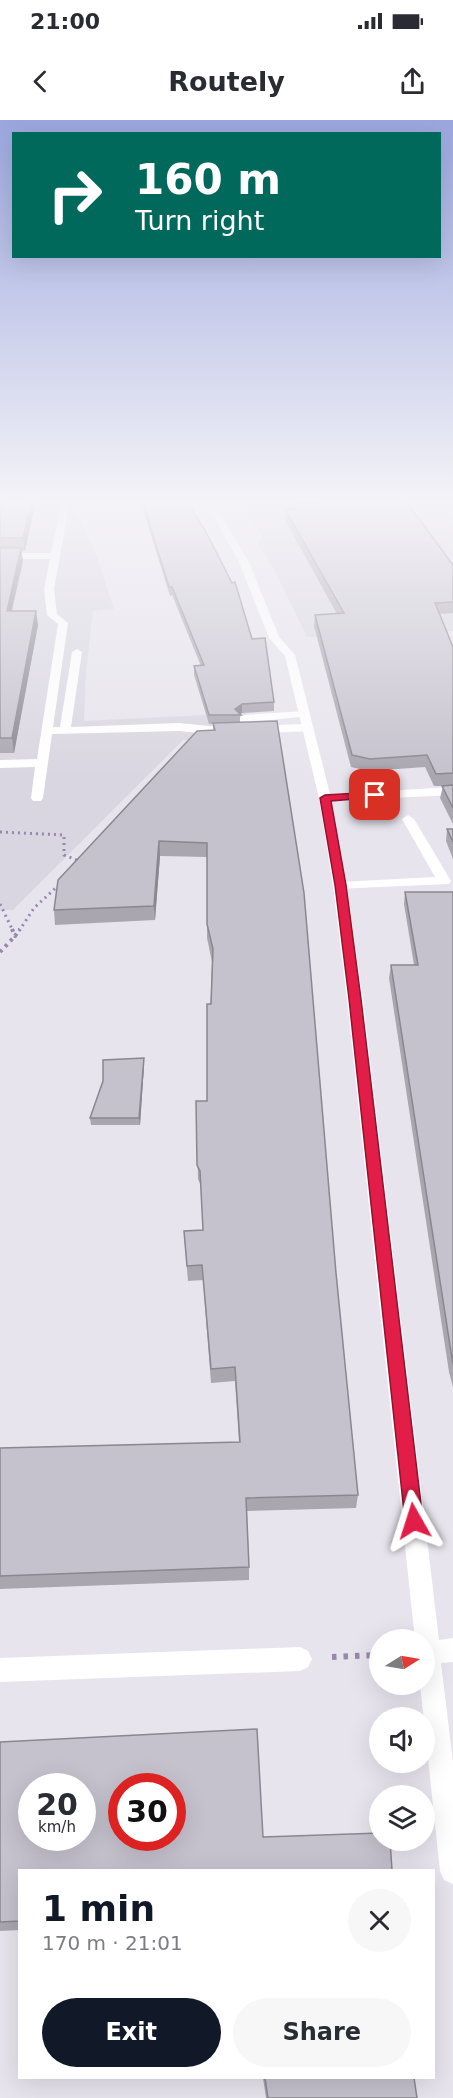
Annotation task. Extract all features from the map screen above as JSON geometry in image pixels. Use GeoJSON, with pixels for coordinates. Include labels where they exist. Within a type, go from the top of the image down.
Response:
{"type":"FeatureCollection","features":[{"type":"Feature","properties":{"kind":"street"},"geometry":{"type":"LineString","coordinates":[[38,798],[63,623],[52,615],[49,592]]}},
{"type":"Feature","properties":{"kind":"street"},"geometry":{"type":"LineString","coordinates":[[256,592],[274,638],[290,655],[325,798],[340,885],[424,1629]]}},
{"type":"Feature","properties":{"kind":"street"},"geometry":{"type":"LineString","coordinates":[[65,730],[77,652]]}},
{"type":"Feature","properties":{"kind":"street"},"geometry":{"type":"LineString","coordinates":[[46,731],[179,727],[219,731],[307,721]]}},
{"type":"Feature","properties":{"kind":"street"},"geometry":{"type":"LineString","coordinates":[[0,764],[42,763]]}},
{"type":"Feature","properties":{"kind":"street"},"geometry":{"type":"LineString","coordinates":[[325,798],[453,790]]}},
{"type":"Feature","properties":{"kind":"street"},"geometry":{"type":"LineString","coordinates":[[340,885],[444,881],[408,819]]}},
{"type":"Feature","properties":{"kind":"street"},"geometry":{"type":"LineString","coordinates":[[435,1651],[453,1650]]}},
{"type":"Feature","properties":{"kind":"street"},"geometry":{"type":"LineString","coordinates":[[0,1670],[300,1659]]}},
{"type":"Feature","properties":{"kind":"street"},"geometry":{"type":"LineString","coordinates":[[432,1695],[453,1871]]}},
{"type":"Feature","properties":{"kind":"path"},"geometry":{"type":"LineString","coordinates":[[0,832],[64,835],[63,855],[83,861],[75,869]]}},
{"type":"Feature","properties":{"kind":"path"},"geometry":{"type":"LineString","coordinates":[[0,952],[15,936],[34,908],[60,884]]}},
{"type":"Feature","properties":{"kind":"path"},"geometry":{"type":"LineString","coordinates":[[0,904],[15,936]]}},
{"type":"Feature","properties":{"kind":"path"},"geometry":{"type":"LineString","coordinates":[[300,1659],[369,1656]]}},
{"type":"Feature","properties":{"kind":"shaded area"},"geometry":{"type":"Polygon","coordinates":[[[0,592],[108,592],[114,609],[93,611],[86,671],[84,721],[246,713],[251,737],[183,740],[13,910],[0,910],[0,592]]]}},
{"type":"Feature","properties":{"kind":"shaded area"},"geometry":{"type":"Polygon","coordinates":[[[285,592],[453,592],[453,631],[307,637],[285,592]]]}},
{"type":"Feature","properties":{"kind":"building"},"geometry":{"type":"Polygon","coordinates":[[[0,592],[11,592],[7,611],[36,611],[12,738],[0,738],[0,592]]]}},
{"type":"Feature","properties":{"kind":"building"},"geometry":{"type":"Polygon","coordinates":[[[174,592],[238,592],[252,639],[265,638],[274,702],[242,704],[235,709],[241,715],[209,715],[194,666],[204,665],[174,592]]]}},
{"type":"Feature","properties":{"kind":"building"},"geometry":{"type":"Polygon","coordinates":[[[332,592],[453,592],[453,602],[435,603],[453,647],[453,773],[436,774],[427,755],[370,759],[352,755],[315,615],[344,613],[332,592]]]}},
{"type":"Feature","properties":{"kind":"building"},"geometry":{"type":"Polygon","coordinates":[[[277,721],[304,893],[336,1273],[358,1495],[246,1498],[249,1567],[0,1576],[0,1448],[240,1442],[235,1367],[211,1369],[202,1265],[187,1266],[184,1231],[203,1230],[200,1171],[197,1165],[196,1101],[207,1101],[207,1004],[211,1004],[213,949],[207,924],[207,843],[159,841],[154,906],[54,910],[58,880],[197,731],[215,730],[213,723],[277,721]]]}},
{"type":"Feature","properties":{"kind":"building"},"geometry":{"type":"Polygon","coordinates":[[[453,785],[453,808],[442,786],[453,785]]]}},
{"type":"Feature","properties":{"kind":"building"},"geometry":{"type":"Polygon","coordinates":[[[447,829],[453,829],[453,842],[447,829]]]}},
{"type":"Feature","properties":{"kind":"building"},"geometry":{"type":"Polygon","coordinates":[[[405,892],[453,892],[453,1365],[391,965],[418,965],[405,892]]]}},
{"type":"Feature","properties":{"kind":"building"},"geometry":{"type":"Polygon","coordinates":[[[144,1058],[139,1118],[90,1118],[103,1081],[103,1060],[144,1058]]]}},
{"type":"Feature","properties":{"kind":"building"},"geometry":{"type":"Polygon","coordinates":[[[257,1729],[263,1837],[369,1833],[369,1851],[391,1851],[392,1869],[18,1869],[18,1921],[0,1922],[0,1742],[257,1729]]]}},
{"type":"Feature","properties":{"kind":"building"},"geometry":{"type":"Polygon","coordinates":[[[265,2079],[414,2079],[417,2098],[268,2098],[265,2079]]]}},
{"type":"Feature","properties":{"kind":"route"},"geometry":{"type":"LineString","coordinates":[[375,795],[325,798],[340,885],[355,999],[414,1521]]}}]}
